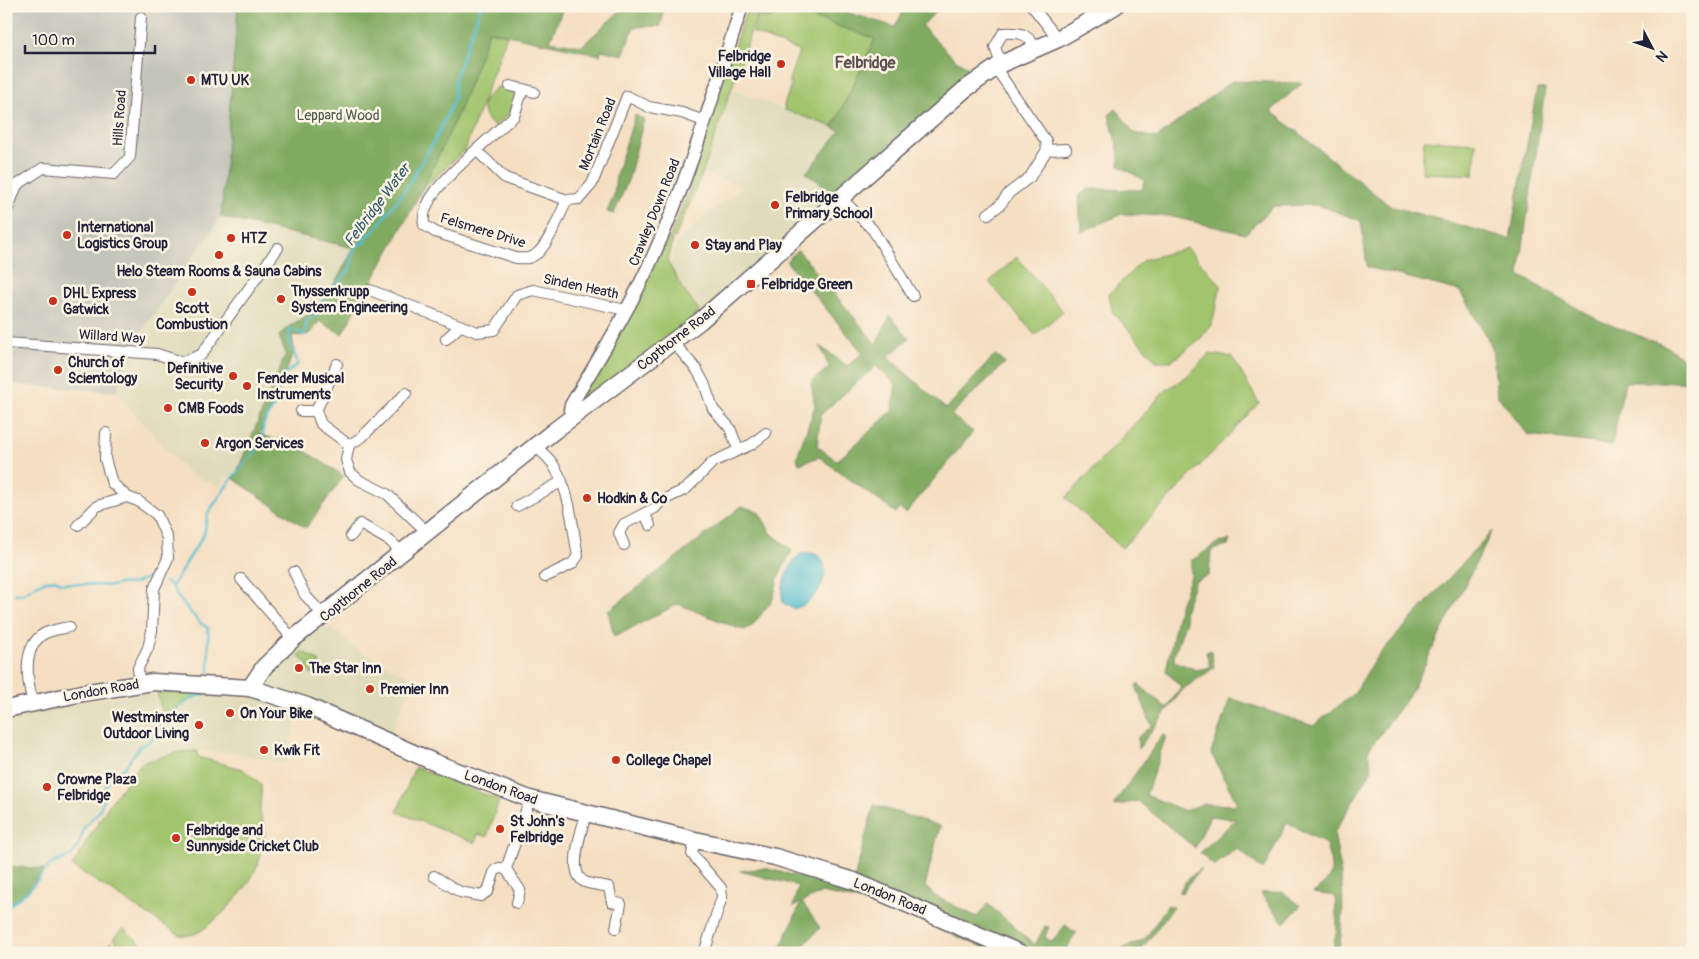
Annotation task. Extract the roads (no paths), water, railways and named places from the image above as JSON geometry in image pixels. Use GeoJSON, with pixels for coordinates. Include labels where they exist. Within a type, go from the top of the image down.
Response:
{"type":"FeatureCollection","features":[{"type":"Feature","properties":{"kind":"highway","name":"Copthorne Road"},"geometry":{"type":"LineString","coordinates":[[250,688],[264,667],[293,640],[535,446],[700,321],[964,90],[998,66],[1058,39],[1115,6]]}},
{"type":"Feature","properties":{"kind":"highway","name":"London Road"},"geometry":{"type":"LineString","coordinates":[[6,709],[139,683],[163,682],[250,688],[314,709],[436,763],[530,799],[695,840],[775,857],[854,881],[1020,953]]}},
{"type":"Feature","properties":{"kind":"street","name":"Crawley Down Road"},"geometry":{"type":"LineString","coordinates":[[574,416],[570,410],[571,405],[626,310],[655,254],[679,197],[742,6]]}},
{"type":"Feature","properties":{"kind":"street"},"geometry":{"type":"LineString","coordinates":[[1032,6],[1058,39]]}},
{"type":"Feature","properties":{"kind":"street","name":"Hills Road"},"geometry":{"type":"LineString","coordinates":[[6,212],[17,185],[43,168],[114,174],[130,157],[140,17]]}},
{"type":"Feature","properties":{"kind":"street"},"geometry":{"type":"LineString","coordinates":[[988,214],[1030,177],[1047,150],[1046,141],[998,66],[995,47],[1004,33],[1020,32],[1031,39],[1035,48]]}},
{"type":"Feature","properties":{"kind":"street"},"geometry":{"type":"LineString","coordinates":[[510,86],[534,92]]}},
{"type":"Feature","properties":{"kind":"street"},"geometry":{"type":"LineString","coordinates":[[523,89],[514,116],[476,150],[505,178],[567,200]]}},
{"type":"Feature","properties":{"kind":"street","name":"Mortain Road"},"geometry":{"type":"LineString","coordinates":[[567,200],[579,198],[592,184],[627,96],[649,107],[682,113],[704,120]]}},
{"type":"Feature","properties":{"kind":"street"},"geometry":{"type":"LineString","coordinates":[[1047,150],[1066,149]]}},
{"type":"Feature","properties":{"kind":"street","name":"Felsmere Drive"},"geometry":{"type":"LineString","coordinates":[[476,150],[438,187],[422,216],[424,225],[435,232],[516,258],[528,259],[536,255],[545,243],[567,200]]}},
{"type":"Feature","properties":{"kind":"street"},"geometry":{"type":"LineString","coordinates":[[840,197],[874,230],[913,296]]}},
{"type":"Feature","properties":{"kind":"street","name":"Willard Way"},"geometry":{"type":"LineString","coordinates":[[6,343],[157,354],[182,362],[195,358],[201,355],[278,248]]}},
{"type":"Feature","properties":{"kind":"street","name":"Sinden Heath"},"geometry":{"type":"LineString","coordinates":[[370,290],[477,332],[494,330],[517,295],[534,290],[626,310]]}},
{"type":"Feature","properties":{"kind":"street"},"geometry":{"type":"LineString","coordinates":[[446,339],[460,326]]}},
{"type":"Feature","properties":{"kind":"street"},"geometry":{"type":"LineString","coordinates":[[673,342],[697,370],[704,383],[713,409],[730,428],[738,449]]}},
{"type":"Feature","properties":{"kind":"street"},"geometry":{"type":"LineString","coordinates":[[337,364],[316,412],[321,424],[349,445]]}},
{"type":"Feature","properties":{"kind":"street"},"geometry":{"type":"LineString","coordinates":[[406,393],[362,437],[349,445],[346,460],[350,472],[358,480],[387,494],[428,533]]}},
{"type":"Feature","properties":{"kind":"street"},"geometry":{"type":"LineString","coordinates":[[301,411],[316,412]]}},
{"type":"Feature","properties":{"kind":"street"},"geometry":{"type":"LineString","coordinates":[[106,433],[104,445],[108,474],[112,483],[127,497],[138,501],[157,516],[167,538],[168,558],[154,589],[152,631],[148,648],[138,668],[139,683]]}},
{"type":"Feature","properties":{"kind":"street"},"geometry":{"type":"LineString","coordinates":[[624,545],[620,533],[621,528],[656,508],[661,501],[686,489],[713,462],[752,444],[766,433]]}},
{"type":"Feature","properties":{"kind":"street"},"geometry":{"type":"LineString","coordinates":[[535,446],[554,464],[572,515],[578,556],[577,561],[545,577]]}},
{"type":"Feature","properties":{"kind":"street"},"geometry":{"type":"LineString","coordinates":[[518,506],[561,482]]}},
{"type":"Feature","properties":{"kind":"street"},"geometry":{"type":"LineString","coordinates":[[78,525],[96,506],[127,497]]}},
{"type":"Feature","properties":{"kind":"street"},"geometry":{"type":"LineString","coordinates":[[645,514],[650,526]]}},
{"type":"Feature","properties":{"kind":"street"},"geometry":{"type":"LineString","coordinates":[[351,536],[360,524],[390,541],[403,553]]}},
{"type":"Feature","properties":{"kind":"street"},"geometry":{"type":"LineString","coordinates":[[294,572],[305,595],[324,616]]}},
{"type":"Feature","properties":{"kind":"street"},"geometry":{"type":"LineString","coordinates":[[241,579],[293,640]]}},
{"type":"Feature","properties":{"kind":"street"},"geometry":{"type":"LineString","coordinates":[[34,702],[27,672],[29,656],[35,643],[42,635],[69,627]]}},
{"type":"Feature","properties":{"kind":"street"},"geometry":{"type":"LineString","coordinates":[[506,869],[530,799]]}},
{"type":"Feature","properties":{"kind":"street"},"geometry":{"type":"LineString","coordinates":[[586,814],[574,867],[578,876],[584,881],[609,886],[612,902],[620,904],[616,928]]}},
{"type":"Feature","properties":{"kind":"street"},"geometry":{"type":"LineString","coordinates":[[695,840],[692,854],[721,888],[722,897],[704,953]]}},
{"type":"Feature","properties":{"kind":"street"},"geometry":{"type":"LineString","coordinates":[[434,876],[460,892],[481,896],[488,891],[495,870],[499,868],[506,869],[520,890],[516,903]]}},
{"type":"Feature","properties":{"kind":"water"},"geometry":{"type":"Polygon","coordinates":[[[803,553],[814,554],[821,559],[825,567],[824,576],[821,587],[814,596],[805,604],[793,609],[783,603],[782,590],[789,568],[803,553]]]}},
{"type":"Feature","properties":{"kind":"waterway","name":"Felbridge Water"},"geometry":{"type":"LineString","coordinates":[[165,582],[172,586],[204,534],[208,513],[232,478],[259,447],[263,437],[263,424],[276,403],[280,382],[285,374],[298,364],[290,343],[290,331],[293,329],[304,335],[307,320],[320,313],[324,300],[350,269],[353,252],[360,243],[365,243],[365,237],[373,232],[406,189],[438,134],[454,99],[455,78],[481,6]]}},
{"type":"Feature","properties":{"kind":"waterway","name":"Felbridge Water"},"geometry":{"type":"LineString","coordinates":[[15,594],[26,592],[40,583],[55,579],[61,583],[114,586],[133,584],[151,578]]}},
{"type":"Feature","properties":{"kind":"waterway"},"geometry":{"type":"LineString","coordinates":[[172,586],[177,596],[199,622],[208,628],[209,672]]}},
{"type":"Feature","properties":{"kind":"waterway"},"geometry":{"type":"LineString","coordinates":[[6,908],[28,891],[51,864],[71,856],[78,846],[84,828],[99,811],[105,797],[105,787],[112,775],[124,768],[140,746],[147,743],[154,736],[162,719],[194,697],[207,693]]}},
{"type":"Feature","properties":{"kind":"place","name":"Felbridge Village Hall"},"geometry":{"type":"Point","coordinates":[781,64]}},
{"type":"Feature","properties":{"kind":"place","name":"MTU UK"},"geometry":{"type":"Point","coordinates":[191,80]}},
{"type":"Feature","properties":{"kind":"place","name":"Felbridge Primary School"},"geometry":{"type":"Point","coordinates":[775,205]}},
{"type":"Feature","properties":{"kind":"place","name":"International Logistics Group"},"geometry":{"type":"Point","coordinates":[67,235]}},
{"type":"Feature","properties":{"kind":"place","name":"HTZ"},"geometry":{"type":"Point","coordinates":[231,238]}},
{"type":"Feature","properties":{"kind":"place","name":"Stay and Play"},"geometry":{"type":"Point","coordinates":[695,245]}},
{"type":"Feature","properties":{"kind":"place","name":"Helo Steam Rooms & Sauna Cabins"},"geometry":{"type":"Point","coordinates":[219,255]}},
{"type":"Feature","properties":{"kind":"place","name":"Felbridge Green"},"geometry":{"type":"Point","coordinates":[751,284]}},
{"type":"Feature","properties":{"kind":"place","name":"Scott Combustion"},"geometry":{"type":"Point","coordinates":[192,292]}},
{"type":"Feature","properties":{"kind":"place","name":"Thyssenkrupp System Engineering"},"geometry":{"type":"Point","coordinates":[281,299]}},
{"type":"Feature","properties":{"kind":"place","name":"DHL Express Gatwick"},"geometry":{"type":"Point","coordinates":[53,301]}},
{"type":"Feature","properties":{"kind":"place","name":"Church of Scientology"},"geometry":{"type":"Point","coordinates":[58,370]}},
{"type":"Feature","properties":{"kind":"place","name":"Definitive Security"},"geometry":{"type":"Point","coordinates":[233,376]}},
{"type":"Feature","properties":{"kind":"place","name":"Fender Musical Instruments"},"geometry":{"type":"Point","coordinates":[247,386]}},
{"type":"Feature","properties":{"kind":"place","name":"CMB Foods"},"geometry":{"type":"Point","coordinates":[168,408]}},
{"type":"Feature","properties":{"kind":"place","name":"Argon Services"},"geometry":{"type":"Point","coordinates":[205,443]}},
{"type":"Feature","properties":{"kind":"place","name":"Hodkin & Co"},"geometry":{"type":"Point","coordinates":[587,498]}},
{"type":"Feature","properties":{"kind":"place","name":"The Star Inn"},"geometry":{"type":"Point","coordinates":[299,668]}},
{"type":"Feature","properties":{"kind":"place","name":"Premier Inn"},"geometry":{"type":"Point","coordinates":[370,689]}},
{"type":"Feature","properties":{"kind":"place","name":"On Your Bike"},"geometry":{"type":"Point","coordinates":[230,713]}},
{"type":"Feature","properties":{"kind":"place","name":"Westminster Outdoor Living"},"geometry":{"type":"Point","coordinates":[199,725]}},
{"type":"Feature","properties":{"kind":"place","name":"Kwik Fit"},"geometry":{"type":"Point","coordinates":[264,750]}},
{"type":"Feature","properties":{"kind":"place","name":"College Chapel"},"geometry":{"type":"Point","coordinates":[616,760]}},
{"type":"Feature","properties":{"kind":"place","name":"Crowne Plaza Felbridge"},"geometry":{"type":"Point","coordinates":[47,787]}},
{"type":"Feature","properties":{"kind":"place","name":"St John's Felbridge"},"geometry":{"type":"Point","coordinates":[500,829]}},
{"type":"Feature","properties":{"kind":"place","name":"Felbridge and Sunnyside Cricket Club"},"geometry":{"type":"Point","coordinates":[176,838]}},
{"type":"Feature","properties":{"kind":"district","name":"Felbridge"},"geometry":{"type":"Point","coordinates":[865,62]}},
{"type":"Feature","properties":{"kind":"park label","name":"Leppard Wood"},"geometry":{"type":"Point","coordinates":[338,115]}}]}
